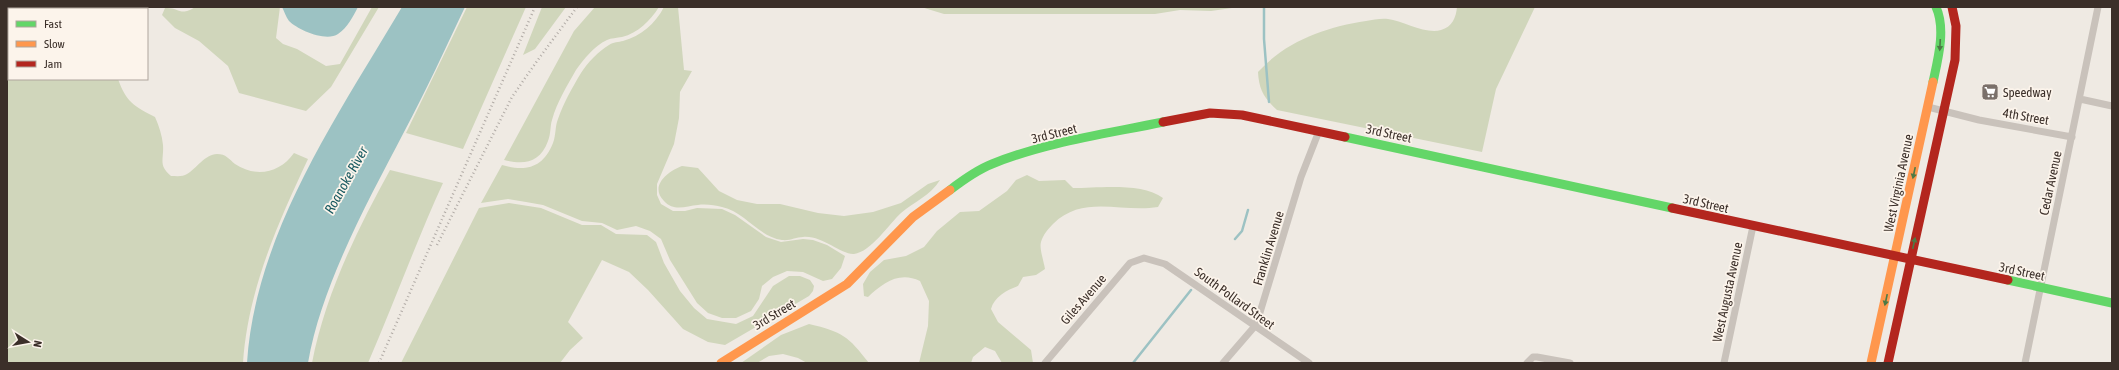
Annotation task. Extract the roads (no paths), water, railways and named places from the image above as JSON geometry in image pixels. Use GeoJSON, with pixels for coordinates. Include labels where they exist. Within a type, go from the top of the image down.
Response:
{"type":"FeatureCollection","features":[{"type":"Feature","properties":{"kind":"street","name":"West Virginia Avenue"},"geometry":{"type":"LineString","coordinates":[[1871,363],[1928,107],[1940,44],[1940,16],[1936,7]]}},
{"type":"Feature","properties":{"kind":"street"},"geometry":{"type":"LineString","coordinates":[[1888,363],[1955,60],[1956,43],[1952,7]]}},
{"type":"Feature","properties":{"kind":"street","name":"Cedar Avenue"},"geometry":{"type":"LineString","coordinates":[[2025,363],[2098,7]]}},
{"type":"Feature","properties":{"kind":"street"},"geometry":{"type":"LineString","coordinates":[[2080,99],[2112,106]]}},
{"type":"Feature","properties":{"kind":"street","name":"4th Street"},"geometry":{"type":"LineString","coordinates":[[1928,107],[2072,137]]}},
{"type":"Feature","properties":{"kind":"street","name":"3rd Street"},"geometry":{"type":"LineString","coordinates":[[721,363],[847,284],[913,217],[969,176],[991,164],[1060,144],[1210,113],[1242,115],[1319,131],[2112,303]]}},
{"type":"Feature","properties":{"kind":"street","name":"Franklin Avenue"},"geometry":{"type":"LineString","coordinates":[[1223,363],[1255,326],[1278,260],[1302,177],[1319,131]]}},
{"type":"Feature","properties":{"kind":"street","name":"West Augusta Avenue"},"geometry":{"type":"LineString","coordinates":[[1724,363],[1753,226]]}},
{"type":"Feature","properties":{"kind":"street","name":"South Pollard Street"},"geometry":{"type":"LineString","coordinates":[[1144,258],[1153,259],[1179,272],[1309,363]]}},
{"type":"Feature","properties":{"kind":"street","name":"Giles Avenue"},"geometry":{"type":"LineString","coordinates":[[1044,363],[1130,263],[1144,258]]}},
{"type":"Feature","properties":{"kind":"street"},"geometry":{"type":"LineString","coordinates":[[1527,363],[1533,357],[1537,357],[1570,363]]}},
{"type":"Feature","properties":{"kind":"water"},"geometry":{"type":"Polygon","coordinates":[[[282,7],[358,7],[350,22],[341,32],[327,37],[312,34],[293,24],[289,21],[282,7]]]}},
{"type":"Feature","properties":{"kind":"water","name":"Roanoke River"},"geometry":{"type":"Polygon","coordinates":[[[402,7],[465,7],[420,101],[347,244],[323,304],[314,334],[308,363],[247,363],[253,315],[266,268],[283,222],[327,133],[402,7]]]}},
{"type":"Feature","properties":{"kind":"waterway"},"geometry":{"type":"LineString","coordinates":[[1264,7],[1264,39],[1269,102]]}},
{"type":"Feature","properties":{"kind":"waterway"},"geometry":{"type":"LineString","coordinates":[[1235,239],[1242,231],[1248,210]]}},
{"type":"Feature","properties":{"kind":"waterway"},"geometry":{"type":"LineString","coordinates":[[1133,363],[1191,290]]}},
{"type":"Feature","properties":{"kind":"railway"},"geometry":{"type":"LineString","coordinates":[[379,363],[535,7]]}},
{"type":"Feature","properties":{"kind":"railway"},"geometry":{"type":"LineString","coordinates":[[437,245],[512,97],[577,7]]}},
{"type":"Feature","properties":{"kind":"place","name":"Speedway"},"geometry":{"type":"Point","coordinates":[1990,92]}}]}
